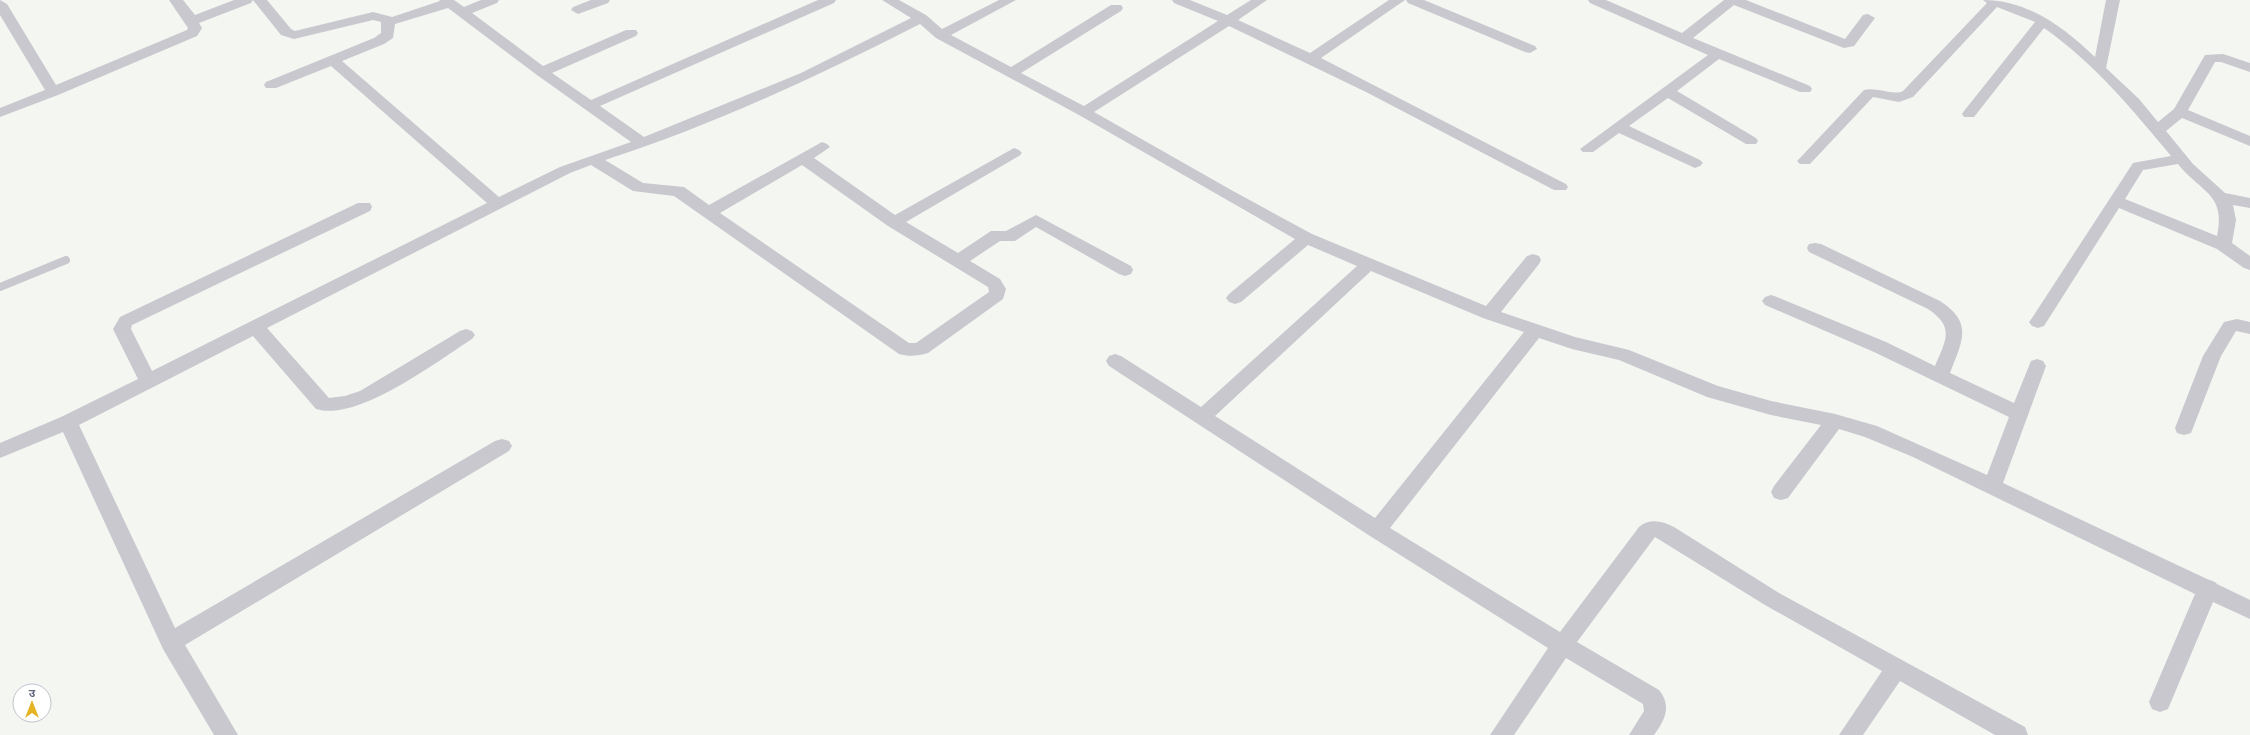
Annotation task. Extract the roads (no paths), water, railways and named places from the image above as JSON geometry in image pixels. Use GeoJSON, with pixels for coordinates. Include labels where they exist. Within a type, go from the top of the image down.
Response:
{"type":"FeatureCollection","features":[{"type":"Feature","properties":{"kind":"street"},"geometry":{"type":"LineString","coordinates":[[0,113],[189,35],[195,30],[192,21],[176,0]]}},
{"type":"Feature","properties":{"kind":"street"},"geometry":{"type":"LineString","coordinates":[[192,21],[246,0]]}},
{"type":"Feature","properties":{"kind":"street"},"geometry":{"type":"LineString","coordinates":[[260,0],[290,35],[373,16],[388,22],[448,2],[588,106],[643,143]]}},
{"type":"Feature","properties":{"kind":"street"},"geometry":{"type":"LineString","coordinates":[[463,12],[492,0]]}},
{"type":"Feature","properties":{"kind":"street"},"geometry":{"type":"LineString","coordinates":[[578,10],[603,0]]}},
{"type":"Feature","properties":{"kind":"street"},"geometry":{"type":"LineString","coordinates":[[588,106],[829,0]]}},
{"type":"Feature","properties":{"kind":"street"},"geometry":{"type":"LineString","coordinates":[[889,0],[921,18],[941,35],[1084,112],[1227,195],[1306,238],[1370,263],[1489,314],[1572,343],[1623,355],[1713,392],[1771,408],[1834,420],[1870,431],[1920,452],[2208,588],[2250,610]]}},
{"type":"Feature","properties":{"kind":"street"},"geometry":{"type":"LineString","coordinates":[[941,35],[1009,0]]}},
{"type":"Feature","properties":{"kind":"street"},"geometry":{"type":"LineString","coordinates":[[1179,0],[1228,20],[1312,58],[1560,187]]}},
{"type":"Feature","properties":{"kind":"street"},"geometry":{"type":"LineString","coordinates":[[1084,112],[1260,0]]}},
{"type":"Feature","properties":{"kind":"street"},"geometry":{"type":"LineString","coordinates":[[1312,58],[1398,0]]}},
{"type":"Feature","properties":{"kind":"street"},"geometry":{"type":"LineString","coordinates":[[1413,0],[1530,49]]}},
{"type":"Feature","properties":{"kind":"street"},"geometry":{"type":"LineString","coordinates":[[1595,0],[1685,38],[1718,54],[1805,88]]}},
{"type":"Feature","properties":{"kind":"street"},"geometry":{"type":"LineString","coordinates":[[2099,69],[2113,0]]}},
{"type":"Feature","properties":{"kind":"street"},"geometry":{"type":"LineString","coordinates":[[1685,38],[1731,1],[1739,2],[1844,44],[1849,43],[1868,18]]}},
{"type":"Feature","properties":{"kind":"street"},"geometry":{"type":"LineString","coordinates":[[1805,161],[1869,93],[1874,92],[1900,98],[1908,94],[1994,1],[2043,22],[2066,37],[2134,102],[2196,176],[2220,197],[2226,206],[2228,220],[2223,245]]}},
{"type":"Feature","properties":{"kind":"street"},"geometry":{"type":"LineString","coordinates":[[0,4],[53,92]]}},
{"type":"Feature","properties":{"kind":"street"},"geometry":{"type":"LineString","coordinates":[[1011,73],[1116,8]]}},
{"type":"Feature","properties":{"kind":"street"},"geometry":{"type":"LineString","coordinates":[[0,451],[68,422],[498,204],[592,159],[643,143],[806,76],[921,18]]}},
{"type":"Feature","properties":{"kind":"street"},"geometry":{"type":"LineString","coordinates":[[271,86],[334,61],[386,37],[390,32],[388,22]]}},
{"type":"Feature","properties":{"kind":"street"},"geometry":{"type":"LineString","coordinates":[[1969,114],[2043,22]]}},
{"type":"Feature","properties":{"kind":"street"},"geometry":{"type":"LineString","coordinates":[[542,72],[631,33]]}},
{"type":"Feature","properties":{"kind":"street"},"geometry":{"type":"LineString","coordinates":[[1588,149],[1718,54]]}},
{"type":"Feature","properties":{"kind":"street"},"geometry":{"type":"LineString","coordinates":[[2157,130],[2180,112],[2210,58],[2219,57],[2250,68]]}},
{"type":"Feature","properties":{"kind":"street"},"geometry":{"type":"LineString","coordinates":[[334,61],[498,204]]}},
{"type":"Feature","properties":{"kind":"street"},"geometry":{"type":"LineString","coordinates":[[1667,91],[1751,141]]}},
{"type":"Feature","properties":{"kind":"street"},"geometry":{"type":"LineString","coordinates":[[2180,112],[2250,141]]}},
{"type":"Feature","properties":{"kind":"street"},"geometry":{"type":"LineString","coordinates":[[1618,127],[1695,163]]}},
{"type":"Feature","properties":{"kind":"street"},"geometry":{"type":"LineString","coordinates":[[709,212],[822,147]]}},
{"type":"Feature","properties":{"kind":"street"},"geometry":{"type":"LineString","coordinates":[[894,222],[1014,153]]}},
{"type":"Feature","properties":{"kind":"street"},"geometry":{"type":"LineString","coordinates":[[592,159],[639,188],[678,191],[905,349],[910,350],[922,348],[998,293],[994,283],[894,222],[803,158]]}},
{"type":"Feature","properties":{"kind":"street"},"geometry":{"type":"LineString","coordinates":[[2038,322],[2138,166],[2181,159]]}},
{"type":"Feature","properties":{"kind":"street"},"geometry":{"type":"LineString","coordinates":[[2220,197],[2250,203]]}},
{"type":"Feature","properties":{"kind":"street"},"geometry":{"type":"LineString","coordinates":[[2116,201],[2223,245],[2250,264]]}},
{"type":"Feature","properties":{"kind":"street"},"geometry":{"type":"LineString","coordinates":[[148,381],[122,329],[122,326],[126,321],[364,207]]}},
{"type":"Feature","properties":{"kind":"street"},"geometry":{"type":"LineString","coordinates":[[958,261],[997,235],[1009,237],[1036,220],[1125,270]]}},
{"type":"Feature","properties":{"kind":"street"},"geometry":{"type":"LineString","coordinates":[[1235,298],[1306,238]]}},
{"type":"Feature","properties":{"kind":"street"},"geometry":{"type":"LineString","coordinates":[[1815,248],[1934,305],[1952,316],[1956,330],[1940,376]]}},
{"type":"Feature","properties":{"kind":"street"},"geometry":{"type":"LineString","coordinates":[[1489,314],[1533,260]]}},
{"type":"Feature","properties":{"kind":"street"},"geometry":{"type":"LineString","coordinates":[[1202,417],[1370,263]]}},
{"type":"Feature","properties":{"kind":"street"},"geometry":{"type":"LineString","coordinates":[[1771,301],[1880,347],[2019,414]]}},
{"type":"Feature","properties":{"kind":"street"},"geometry":{"type":"LineString","coordinates":[[2184,428],[2212,356],[2230,326],[2237,325],[2250,328]]}},
{"type":"Feature","properties":{"kind":"street"},"geometry":{"type":"LineString","coordinates":[[256,328],[323,404],[329,405],[351,402],[366,396],[466,336]]}},
{"type":"Feature","properties":{"kind":"street"},"geometry":{"type":"LineString","coordinates":[[1377,530],[1536,330]]}},
{"type":"Feature","properties":{"kind":"street"},"geometry":{"type":"LineString","coordinates":[[1115,361],[1377,530],[1562,646],[1655,700],[1657,710],[1640,735]]}},
{"type":"Feature","properties":{"kind":"street"},"geometry":{"type":"LineString","coordinates":[[1992,487],[2037,366]]}},
{"type":"Feature","properties":{"kind":"street"},"geometry":{"type":"LineString","coordinates":[[1781,492],[1834,420]]}},
{"type":"Feature","properties":{"kind":"street"},"geometry":{"type":"LineString","coordinates":[[68,422],[171,642],[227,735]]}},
{"type":"Feature","properties":{"kind":"street"},"geometry":{"type":"LineString","coordinates":[[171,642],[502,446]]}},
{"type":"Feature","properties":{"kind":"street"},"geometry":{"type":"LineString","coordinates":[[1501,735],[1562,646],[1646,533],[1650,529],[1654,528],[1667,533],[1772,599],[1896,670],[2017,735]]}},
{"type":"Feature","properties":{"kind":"street"},"geometry":{"type":"LineString","coordinates":[[2160,702],[2208,588]]}},
{"type":"Feature","properties":{"kind":"street"},"geometry":{"type":"LineString","coordinates":[[1850,735],[1896,670]]}},
{"type":"Feature","properties":{"kind":"lane"},"geometry":{"type":"LineString","coordinates":[[0,287],[66,260]]}}]}
